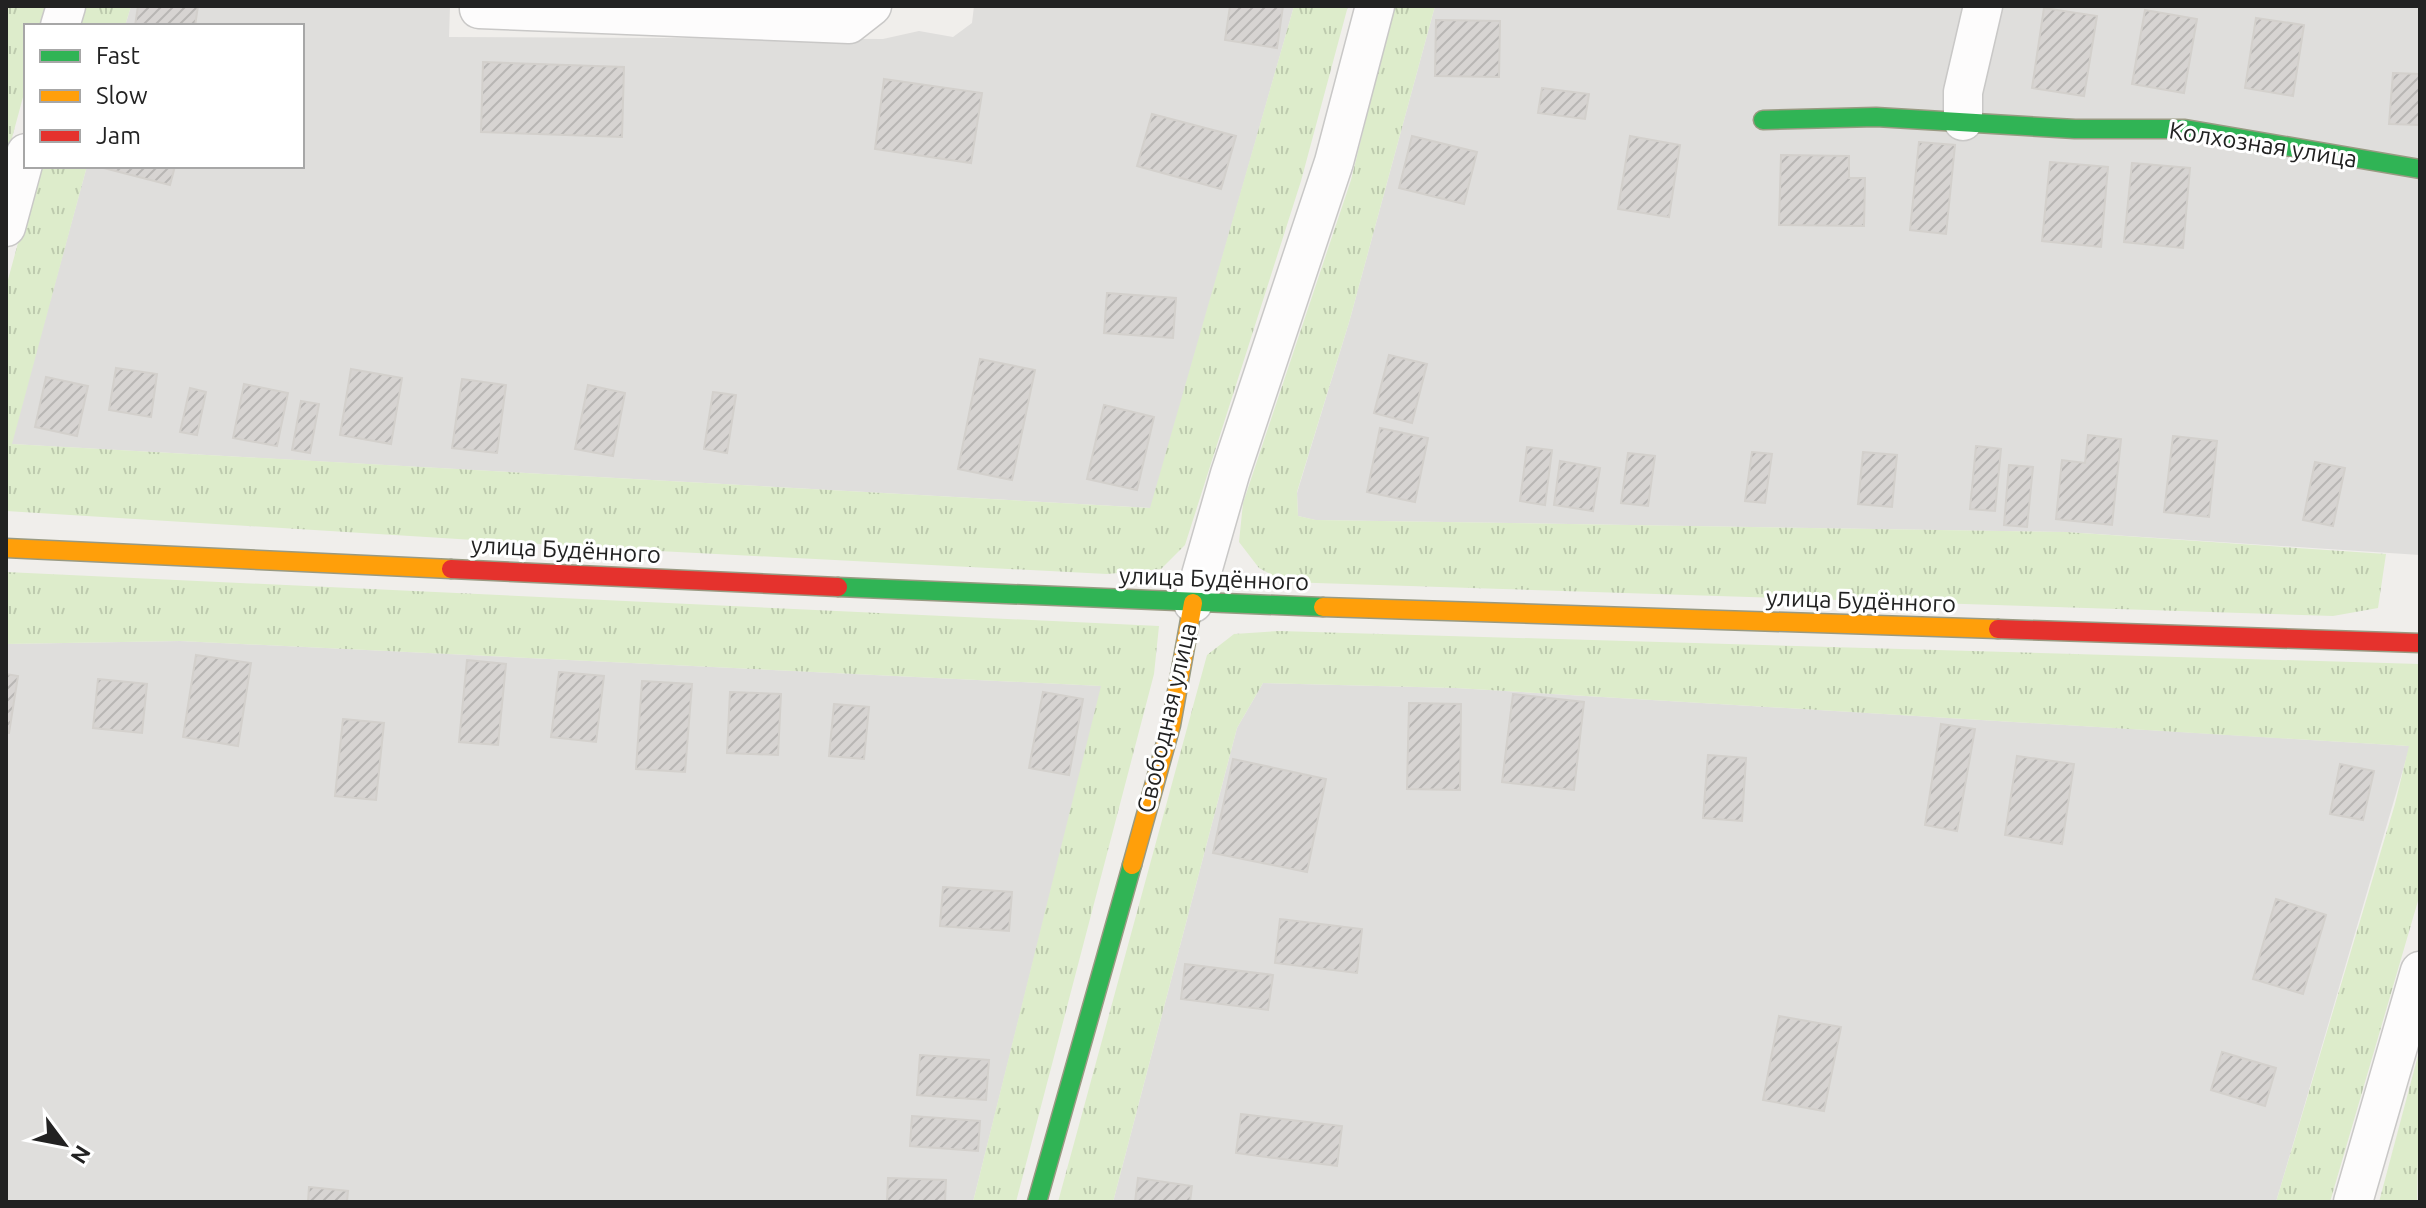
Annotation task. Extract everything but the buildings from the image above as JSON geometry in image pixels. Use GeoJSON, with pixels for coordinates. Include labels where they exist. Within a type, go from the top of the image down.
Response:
{"type":"FeatureCollection","features":[{"type":"Feature","properties":{"kind":"street"},"geometry":{"type":"LineString","coordinates":[[479,9],[849,24],[872,6]]}},
{"type":"Feature","properties":{"kind":"street","name":"Свободная улица"},"geometry":{"type":"LineString","coordinates":[[1037,1202],[1171,725],[1193,603],[1230,474],[1334,162],[1375,6]]}},
{"type":"Feature","properties":{"kind":"street"},"geometry":{"type":"LineString","coordinates":[[1963,121],[1963,92],[1983,6]]}},
{"type":"Feature","properties":{"kind":"street","name":"Колхозная улица"},"geometry":{"type":"LineString","coordinates":[[1763,120],[1876,117],[2075,129],[2185,129],[2420,169]]}},
{"type":"Feature","properties":{"kind":"street"},"geometry":{"type":"LineString","coordinates":[[6,227],[24,160]]}},
{"type":"Feature","properties":{"kind":"street","name":"улица Будённого"},"geometry":{"type":"LineString","coordinates":[[6,548],[1193,603],[2420,643]]}},
{"type":"Feature","properties":{"kind":"street"},"geometry":{"type":"LineString","coordinates":[[2353,1202],[2420,971]]}},
{"type":"Feature","properties":{"kind":"shaded area"},"geometry":{"type":"Polygon","coordinates":[[[131,6],[450,6],[449,37],[883,39],[919,31],[953,37],[972,23],[974,6],[1294,6],[1151,508],[11,444],[86,168],[304,168],[304,24],[126,24],[131,6]]]}},
{"type":"Feature","properties":{"kind":"shaded area"},"geometry":{"type":"Polygon","coordinates":[[[1435,6],[2420,6],[2420,555],[2066,532],[1315,520],[1298,516],[1297,493],[1350,319],[1435,6]]]}},
{"type":"Feature","properties":{"kind":"shaded area"},"geometry":{"type":"Polygon","coordinates":[[[180,641],[1102,686],[973,1202],[6,1202],[6,644],[180,641]]]}},
{"type":"Feature","properties":{"kind":"shaded area"},"geometry":{"type":"Polygon","coordinates":[[[1263,683],[1456,688],[2410,746],[2276,1202],[1113,1202],[1237,728],[1263,683]]]}},
{"type":"Feature","properties":{"kind":"green space"},"geometry":{"type":"Polygon","coordinates":[[[6,6],[47,6],[42,24],[24,24],[24,93],[6,160],[6,6]]]}},
{"type":"Feature","properties":{"kind":"green space"},"geometry":{"type":"Polygon","coordinates":[[[83,6],[131,6],[126,24],[78,24],[83,6]]]}},
{"type":"Feature","properties":{"kind":"green space"},"geometry":{"type":"Polygon","coordinates":[[[1294,6],[1348,6],[1301,181],[1185,545],[1161,569],[1107,574],[620,549],[6,511],[6,287],[38,168],[86,168],[12,444],[1150,508],[1294,6]]]}},
{"type":"Feature","properties":{"kind":"green space"},"geometry":{"type":"Polygon","coordinates":[[[1394,6],[1435,6],[1350,319],[1297,492],[1298,516],[1316,520],[2066,532],[2386,554],[2378,608],[2333,616],[1285,582],[1259,568],[1239,542],[1243,503],[1351,180],[1394,6]]]}},
{"type":"Feature","properties":{"kind":"green space"},"geometry":{"type":"Polygon","coordinates":[[[6,572],[1159,626],[1154,674],[1016,1202],[973,1202],[1101,686],[180,641],[6,644],[6,572]]]}},
{"type":"Feature","properties":{"kind":"green space"},"geometry":{"type":"Polygon","coordinates":[[[1279,631],[2420,664],[2420,894],[2330,1202],[2276,1202],[2395,804],[2409,746],[1456,688],[1263,683],[1237,728],[1113,1202],[1058,1202],[1207,655],[1234,634],[1279,631]]]}},
{"type":"Feature","properties":{"kind":"green space"},"geometry":{"type":"Polygon","coordinates":[[[2420,1048],[2417,1202],[2379,1202],[2420,1048]]]}},
{"type":"Feature","properties":{"kind":"traffic: fast"},"geometry":{"type":"LineString","coordinates":[[1763,120],[1876,117],[2075,129],[2185,129],[2420,169]]}},
{"type":"Feature","properties":{"kind":"traffic: fast"},"geometry":{"type":"LineString","coordinates":[[838,587],[1323,607]]}},
{"type":"Feature","properties":{"kind":"traffic: fast"},"geometry":{"type":"LineString","coordinates":[[1037,1202],[1132,865]]}},
{"type":"Feature","properties":{"kind":"traffic: slow"},"geometry":{"type":"LineString","coordinates":[[6,548],[451,569]]}},
{"type":"Feature","properties":{"kind":"traffic: slow"},"geometry":{"type":"LineString","coordinates":[[1132,865],[1171,725],[1193,603]]}},
{"type":"Feature","properties":{"kind":"traffic: slow"},"geometry":{"type":"LineString","coordinates":[[1323,607],[1998,629]]}},
{"type":"Feature","properties":{"kind":"traffic: jam"},"geometry":{"type":"LineString","coordinates":[[451,569],[838,587]]}},
{"type":"Feature","properties":{"kind":"traffic: jam"},"geometry":{"type":"LineString","coordinates":[[1998,629],[2420,643]]}}]}
